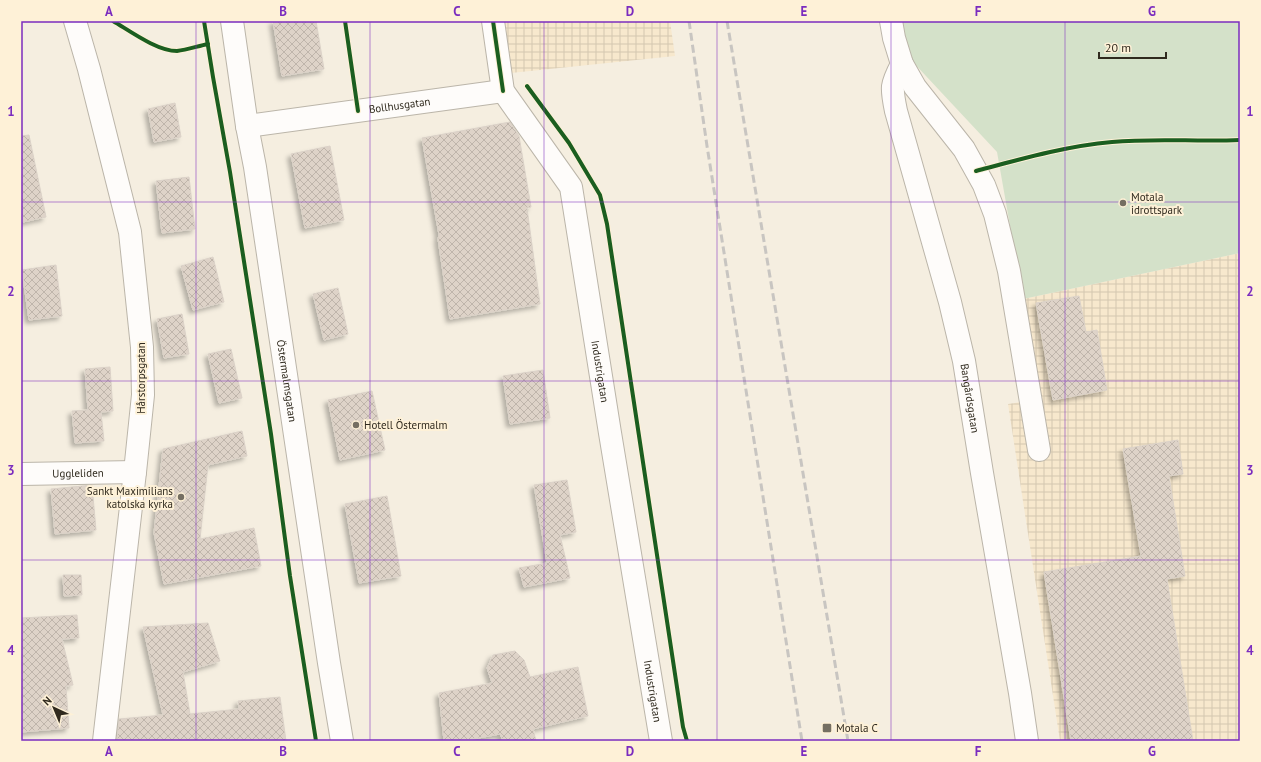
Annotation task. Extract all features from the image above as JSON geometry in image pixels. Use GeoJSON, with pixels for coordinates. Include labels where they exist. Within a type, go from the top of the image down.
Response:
{"type":"FeatureCollection","features":[{"type":"Feature","properties":{"kind":"street","name":"Hårstorpsgatan"},"geometry":{"type":"LineString","coordinates":[[75,21],[89,69],[130,232],[142,347],[143,395],[136,472],[104,741]]}},
{"type":"Feature","properties":{"kind":"street","name":"Östermalmsgatan"},"geometry":{"type":"LineString","coordinates":[[232,21],[342,741]]}},
{"type":"Feature","properties":{"kind":"street","name":"Industrigatan"},"geometry":{"type":"LineString","coordinates":[[493,21],[503,91],[571,186],[660,741]]}},
{"type":"Feature","properties":{"kind":"street"},"geometry":{"type":"LineString","coordinates":[[891,21],[894,38],[902,64],[915,87],[964,149],[984,185],[995,214],[1009,271],[1039,450]]}},
{"type":"Feature","properties":{"kind":"street","name":"Bangårdsgatan"},"geometry":{"type":"LineString","coordinates":[[902,64],[894,80],[892,90],[894,104],[950,302],[964,361],[1027,741]]}},
{"type":"Feature","properties":{"kind":"street","name":"Bollhusgatan"},"geometry":{"type":"LineString","coordinates":[[248,126],[503,91]]}},
{"type":"Feature","properties":{"kind":"street","name":"Uggleliden"},"geometry":{"type":"LineString","coordinates":[[21,474],[136,472]]}},
{"type":"Feature","properties":{"kind":"shaded area"},"geometry":{"type":"Polygon","coordinates":[[[502,21],[670,21],[675,56],[511,73],[502,21]]]}},
{"type":"Feature","properties":{"kind":"shaded area"},"geometry":{"type":"Polygon","coordinates":[[[1240,253],[1240,741],[1060,741],[1008,404],[1039,399],[1023,299],[1240,253]]]}},
{"type":"Feature","properties":{"kind":"green space","name":"Motala idrottspark"},"geometry":{"type":"Polygon","coordinates":[[[882,21],[1240,21],[1240,253],[1023,299],[997,152],[883,30],[882,21]]]}},
{"type":"Feature","properties":{"kind":"building"},"geometry":{"type":"Polygon","coordinates":[[[273,21],[316,21],[324,69],[282,76],[273,21]]]}},
{"type":"Feature","properties":{"kind":"building"},"geometry":{"type":"Polygon","coordinates":[[[175,103],[181,137],[154,142],[148,109],[175,103]]]}},
{"type":"Feature","properties":{"kind":"building"},"geometry":{"type":"Polygon","coordinates":[[[510,122],[519,136],[531,207],[527,208],[540,304],[450,319],[438,239],[439,235],[422,138],[510,122]]]}},
{"type":"Feature","properties":{"kind":"building"},"geometry":{"type":"Polygon","coordinates":[[[29,135],[46,217],[23,222],[21,212],[21,136],[29,135]]]}},
{"type":"Feature","properties":{"kind":"building"},"geometry":{"type":"Polygon","coordinates":[[[330,146],[344,220],[305,228],[291,154],[330,146]]]}},
{"type":"Feature","properties":{"kind":"building"},"geometry":{"type":"Polygon","coordinates":[[[189,177],[195,229],[162,233],[156,181],[189,177]]]}},
{"type":"Feature","properties":{"kind":"building"},"geometry":{"type":"Polygon","coordinates":[[[213,257],[224,302],[193,310],[181,266],[213,257]]]}},
{"type":"Feature","properties":{"kind":"building"},"geometry":{"type":"Polygon","coordinates":[[[56,265],[62,316],[29,320],[22,270],[56,265]]]}},
{"type":"Feature","properties":{"kind":"building"},"geometry":{"type":"Polygon","coordinates":[[[338,288],[348,334],[324,340],[313,294],[338,288]]]}},
{"type":"Feature","properties":{"kind":"building"},"geometry":{"type":"Polygon","coordinates":[[[1079,296],[1086,332],[1097,330],[1107,390],[1053,400],[1036,303],[1079,296]]]}},
{"type":"Feature","properties":{"kind":"building"},"geometry":{"type":"Polygon","coordinates":[[[182,314],[189,354],[164,358],[157,319],[182,314]]]}},
{"type":"Feature","properties":{"kind":"building"},"geometry":{"type":"Polygon","coordinates":[[[231,349],[242,398],[219,403],[208,354],[231,349]]]}},
{"type":"Feature","properties":{"kind":"building"},"geometry":{"type":"Polygon","coordinates":[[[110,367],[113,411],[101,412],[104,441],[75,443],[72,411],[88,410],[85,369],[110,367]]]}},
{"type":"Feature","properties":{"kind":"building"},"geometry":{"type":"Polygon","coordinates":[[[543,370],[550,418],[510,424],[503,376],[543,370]]]}},
{"type":"Feature","properties":{"kind":"building","name":"Hotell Östermalm"},"geometry":{"type":"Polygon","coordinates":[[[372,391],[385,450],[340,460],[328,400],[372,391]]]}},
{"type":"Feature","properties":{"kind":"building","name":"Sankt Maximilians katolska kyrka"},"geometry":{"type":"Polygon","coordinates":[[[242,431],[247,456],[208,465],[200,539],[254,528],[261,566],[164,584],[154,533],[163,449],[242,431]]]}},
{"type":"Feature","properties":{"kind":"building"},"geometry":{"type":"Polygon","coordinates":[[[1178,440],[1183,474],[1169,476],[1185,576],[1167,579],[1193,741],[1071,741],[1044,572],[1141,556],[1123,449],[1178,440]]]}},
{"type":"Feature","properties":{"kind":"building"},"geometry":{"type":"Polygon","coordinates":[[[567,480],[576,532],[560,535],[570,578],[524,587],[519,568],[547,563],[534,485],[567,480]]]}},
{"type":"Feature","properties":{"kind":"building"},"geometry":{"type":"Polygon","coordinates":[[[92,485],[96,530],[55,534],[51,489],[92,485]]]}},
{"type":"Feature","properties":{"kind":"building"},"geometry":{"type":"Polygon","coordinates":[[[387,496],[401,576],[359,583],[345,504],[387,496]]]}},
{"type":"Feature","properties":{"kind":"building"},"geometry":{"type":"Polygon","coordinates":[[[63,575],[81,575],[82,595],[64,596],[63,575]]]}},
{"type":"Feature","properties":{"kind":"building"},"geometry":{"type":"Polygon","coordinates":[[[77,615],[79,638],[62,639],[73,685],[66,686],[69,728],[21,732],[21,618],[77,615]]]}},
{"type":"Feature","properties":{"kind":"building"},"geometry":{"type":"Polygon","coordinates":[[[208,623],[220,661],[183,672],[190,714],[239,709],[238,701],[280,697],[286,741],[117,741],[119,719],[163,715],[143,627],[208,623]]]}},
{"type":"Feature","properties":{"kind":"building"},"geometry":{"type":"Polygon","coordinates":[[[515,651],[524,660],[530,677],[578,667],[588,716],[533,729],[536,741],[503,741],[500,734],[462,741],[444,741],[439,693],[492,683],[487,668],[493,655],[515,651]]]}},
{"type":"Feature","properties":{"kind":"railway"},"geometry":{"type":"LineString","coordinates":[[689,21],[707,146],[802,741]]}},
{"type":"Feature","properties":{"kind":"railway"},"geometry":{"type":"LineString","coordinates":[[727,21],[848,741]]}},
{"type":"Feature","properties":{"kind":"cycle path"},"geometry":{"type":"LineString","coordinates":[[113,21],[144,40],[169,50],[177,51],[208,44]]}},
{"type":"Feature","properties":{"kind":"cycle path"},"geometry":{"type":"LineString","coordinates":[[204,21],[230,172],[271,434],[290,576],[316,741]]}},
{"type":"Feature","properties":{"kind":"cycle path"},"geometry":{"type":"LineString","coordinates":[[345,21],[358,111]]}},
{"type":"Feature","properties":{"kind":"cycle path"},"geometry":{"type":"LineString","coordinates":[[493,21],[503,91]]}},
{"type":"Feature","properties":{"kind":"cycle path"},"geometry":{"type":"LineString","coordinates":[[527,86],[569,143],[600,195],[607,224],[683,727],[687,741]]}},
{"type":"Feature","properties":{"kind":"cycle path"},"geometry":{"type":"LineString","coordinates":[[976,171],[1044,154],[1112,142],[1144,140],[1240,140]]}},
{"type":"Feature","properties":{"kind":"place","name":"Motala idrottspark"},"geometry":{"type":"Point","coordinates":[1123,203]}},
{"type":"Feature","properties":{"kind":"place","name":"Hotell Östermalm"},"geometry":{"type":"Point","coordinates":[356,425]}},
{"type":"Feature","properties":{"kind":"place","name":"Sankt Maximilians katolska kyrka"},"geometry":{"type":"Point","coordinates":[181,497]}},
{"type":"Feature","properties":{"kind":"place","name":"Motala C"},"geometry":{"type":"Point","coordinates":[827,728]}}]}
